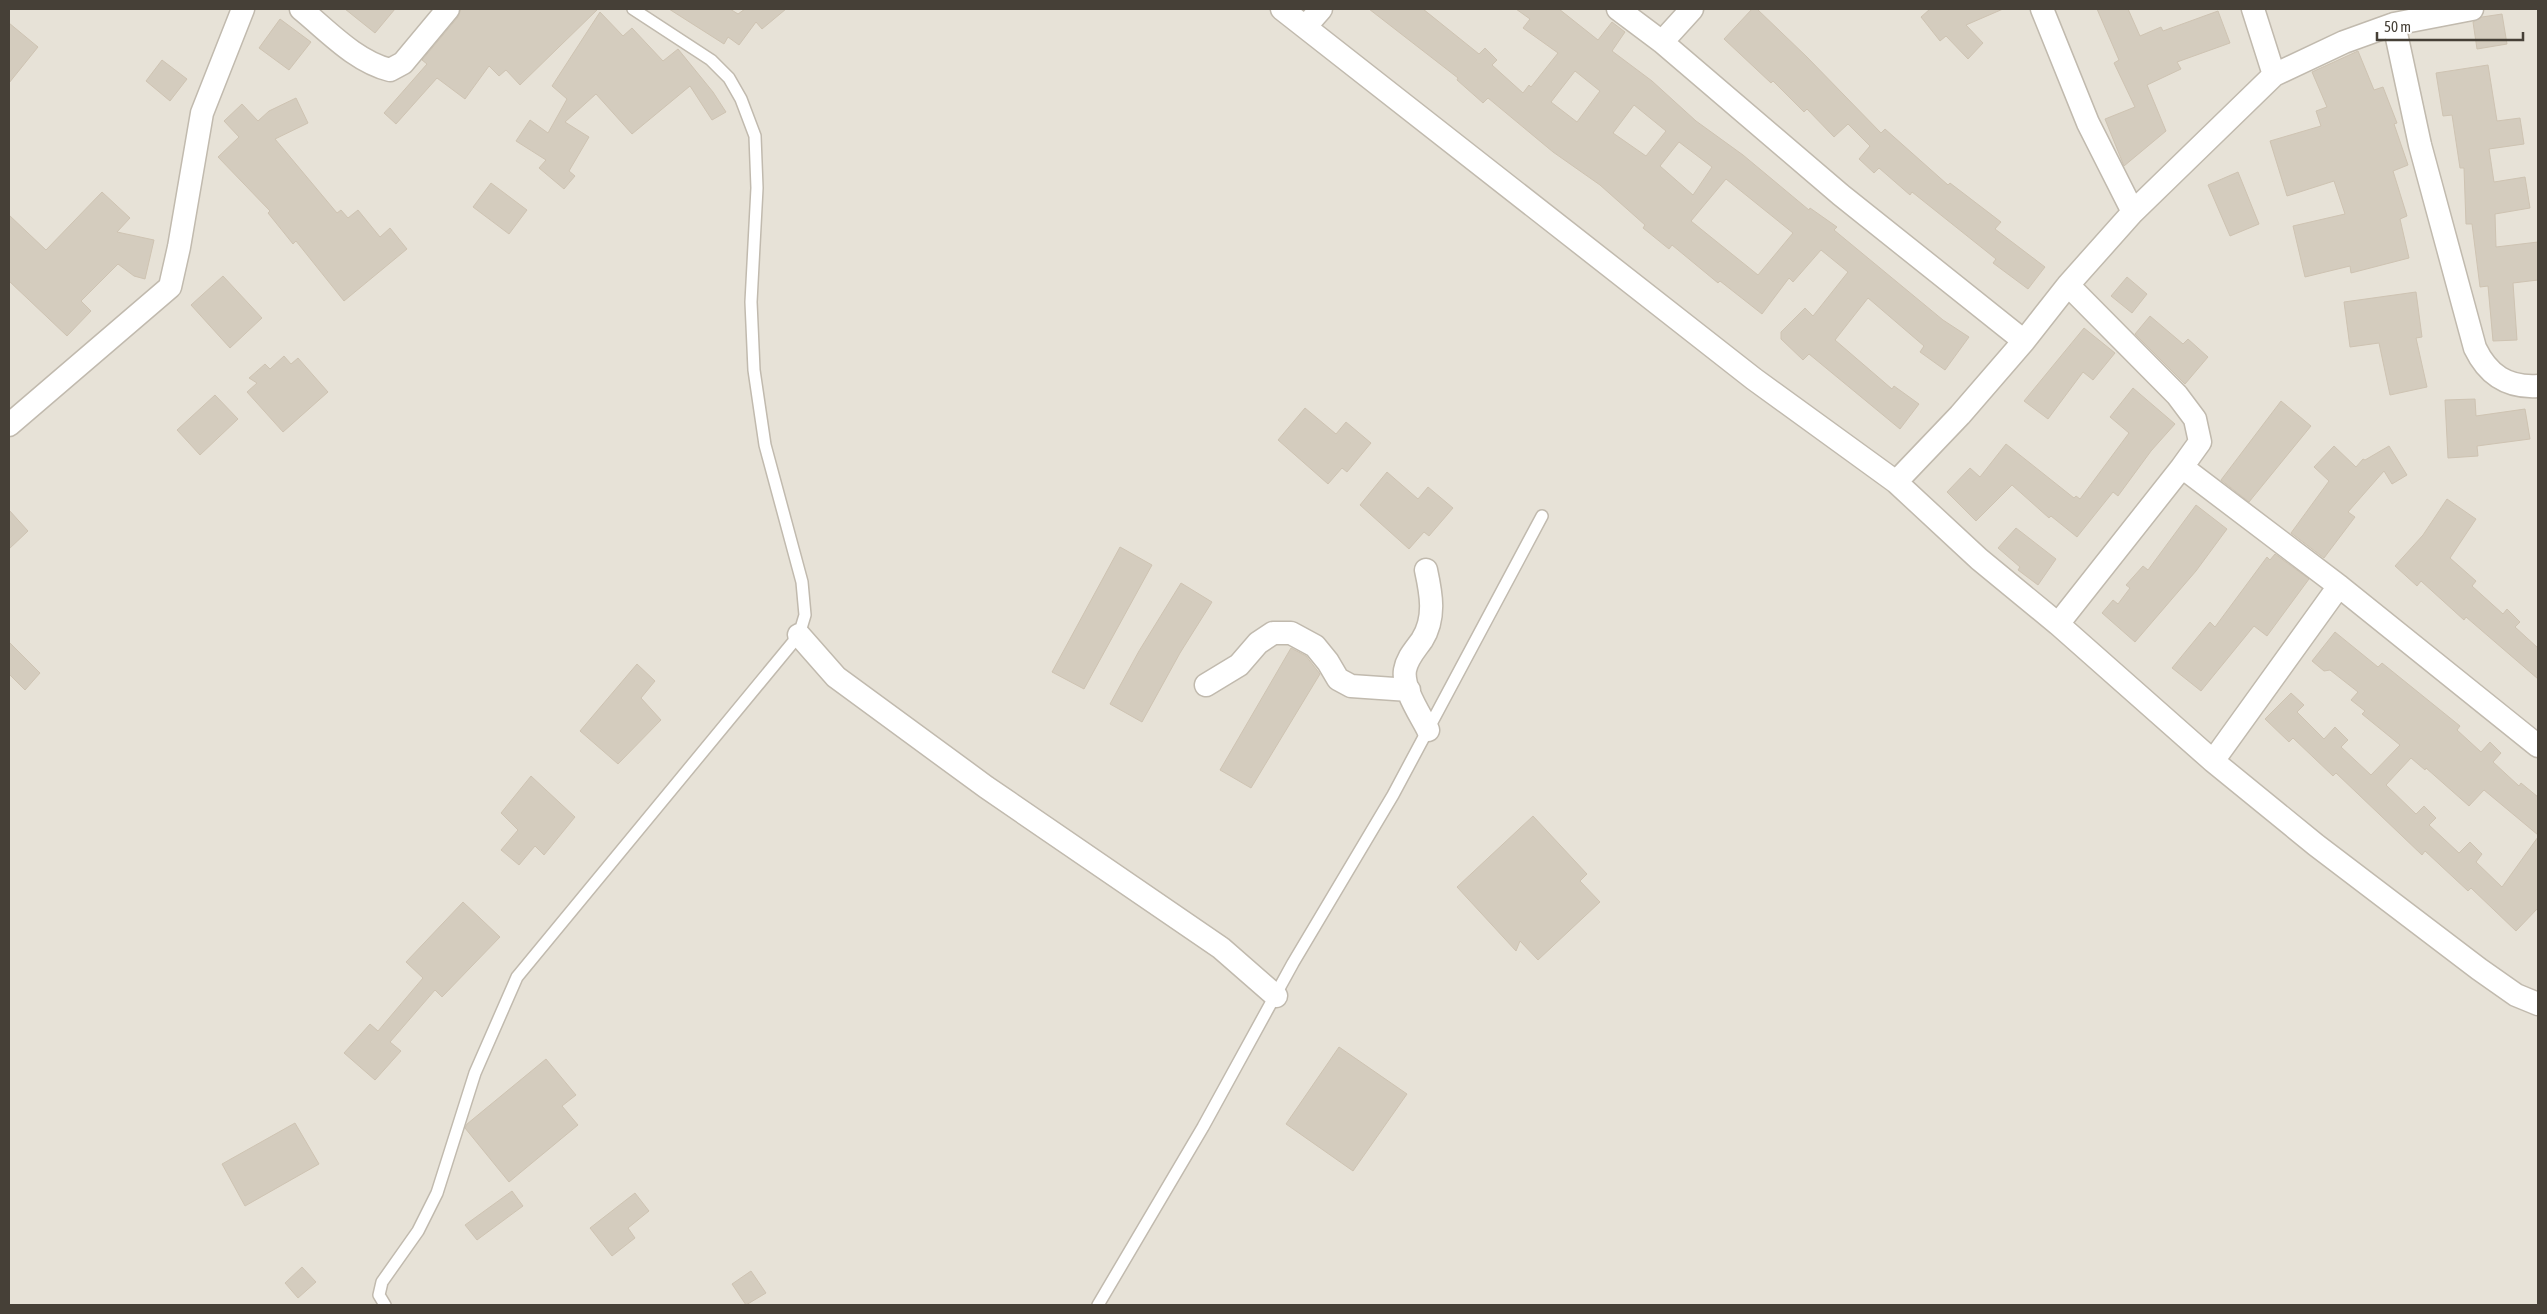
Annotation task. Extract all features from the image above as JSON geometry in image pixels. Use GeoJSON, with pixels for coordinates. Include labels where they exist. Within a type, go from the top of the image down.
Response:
{"type":"FeatureCollection","features":[{"type":"Feature","properties":{"kind":"street"},"geometry":{"type":"LineString","coordinates":[[9,424],[170,287],[179,247],[202,113],[243,9]]}},
{"type":"Feature","properties":{"kind":"street"},"geometry":{"type":"LineString","coordinates":[[301,9],[356,54],[374,66],[390,70],[403,63],[448,9]]}},
{"type":"Feature","properties":{"kind":"street"},"geometry":{"type":"LineString","coordinates":[[1282,9],[1754,379],[1896,482],[1979,559],[2058,624],[2213,761],[2408,916],[2516,995],[2538,1004]]}},
{"type":"Feature","properties":{"kind":"street"},"geometry":{"type":"LineString","coordinates":[[1306,26],[1320,9]]}},
{"type":"Feature","properties":{"kind":"street"},"geometry":{"type":"LineString","coordinates":[[1618,9],[1662,42],[1841,195],[2024,341]]}},
{"type":"Feature","properties":{"kind":"street"},"geometry":{"type":"LineString","coordinates":[[1662,42],[1692,9]]}},
{"type":"Feature","properties":{"kind":"street"},"geometry":{"type":"LineString","coordinates":[[2042,9],[2088,123],[2133,212]]}},
{"type":"Feature","properties":{"kind":"street"},"geometry":{"type":"LineString","coordinates":[[2254,9],[2274,75]]}},
{"type":"Feature","properties":{"kind":"street"},"geometry":{"type":"LineString","coordinates":[[1896,482],[1960,415],[2133,212],[2274,75],[2344,42],[2394,24],[2472,9]]}},
{"type":"Feature","properties":{"kind":"street"},"geometry":{"type":"LineString","coordinates":[[2394,24],[2420,145],[2475,348],[2483,364],[2497,376],[2511,384],[2526,387],[2538,386]]}},
{"type":"Feature","properties":{"kind":"street"},"geometry":{"type":"LineString","coordinates":[[2058,624],[2200,442],[2195,419],[2177,395],[2068,286]]}},
{"type":"Feature","properties":{"kind":"street"},"geometry":{"type":"LineString","coordinates":[[2182,467],[2338,586],[2538,746]]}},
{"type":"Feature","properties":{"kind":"street"},"geometry":{"type":"LineString","coordinates":[[1426,570],[1433,599],[1430,620],[1423,638],[1410,656],[1404,671],[1408,690],[1428,730]]}},
{"type":"Feature","properties":{"kind":"street"},"geometry":{"type":"LineString","coordinates":[[2213,761],[2338,586]]}},
{"type":"Feature","properties":{"kind":"street"},"geometry":{"type":"LineString","coordinates":[[1206,685],[1239,665],[1258,643],[1273,633],[1291,633],[1314,646],[1328,662],[1338,679],[1351,686],[1408,690]]}},
{"type":"Feature","properties":{"kind":"street"},"geometry":{"type":"LineString","coordinates":[[799,635],[836,677],[986,786],[1222,948],[1276,996]]}},
{"type":"Feature","properties":{"kind":"lane"},"geometry":{"type":"LineString","coordinates":[[372,1305],[382,1300],[382,1282],[418,1231],[437,1193],[475,1072],[517,977],[799,635],[805,615],[802,582],[765,445],[754,370],[751,302],[757,188],[755,136],[741,99],[729,78],[717,66],[682,39],[633,9]]}},
{"type":"Feature","properties":{"kind":"lane"},"geometry":{"type":"LineString","coordinates":[[1098,1305],[1203,1128],[1276,996],[1393,795],[1542,516]]}},
{"type":"Feature","properties":{"kind":"shaded area"},"geometry":{"type":"Polygon","coordinates":[[[9,9],[2538,9],[2538,1305],[9,1305],[9,9]]]}},
{"type":"Feature","properties":{"kind":"building"},"geometry":{"type":"Polygon","coordinates":[[[345,9],[395,9],[375,33],[345,9]]]}},
{"type":"Feature","properties":{"kind":"building"},"geometry":{"type":"Polygon","coordinates":[[[461,9],[598,9],[520,85],[506,70],[499,76],[489,66],[465,99],[437,78],[396,124],[384,113],[427,64],[422,60],[458,17],[461,9]]]}},
{"type":"Feature","properties":{"kind":"building"},"geometry":{"type":"Polygon","coordinates":[[[669,9],[730,9],[738,14],[745,9],[786,9],[762,29],[756,22],[739,45],[728,37],[724,44],[669,9]]]}},
{"type":"Feature","properties":{"kind":"building"},"geometry":{"type":"Polygon","coordinates":[[[1369,9],[1423,9],[1479,54],[1485,48],[1497,60],[1492,65],[1523,93],[1529,85],[1531,87],[1558,53],[1523,28],[1530,19],[1516,9],[1559,9],[1598,40],[1612,22],[1625,32],[1612,51],[1652,81],[1696,121],[1743,155],[1809,210],[1810,208],[1837,227],[1834,230],[1943,320],[1969,337],[1945,370],[1920,352],[1924,346],[1868,298],[1835,340],[1892,389],[1894,386],[1919,404],[1900,429],[1809,354],[1803,360],[1781,339],[1781,332],[1805,308],[1813,316],[1848,272],[1821,250],[1793,282],[1789,278],[1762,314],[1720,281],[1718,283],[1672,245],[1669,249],[1643,228],[1645,225],[1600,185],[1553,152],[1488,98],[1483,103],[1457,80],[1458,78],[1369,9]],[[1575,71],[1551,102],[1577,122],[1600,91],[1575,71]],[[1634,105],[1613,133],[1646,156],[1666,131],[1634,105]],[[1679,142],[1660,166],[1693,195],[1712,167],[1679,142]],[[1726,179],[1691,221],[1758,275],[1793,233],[1726,179]]]}},
{"type":"Feature","properties":{"kind":"building"},"geometry":{"type":"Polygon","coordinates":[[[1752,9],[1757,9],[1807,57],[1881,133],[1885,129],[1948,185],[1950,183],[2001,222],[1995,229],[2045,267],[2028,289],[1993,263],[1996,259],[1912,192],[1910,195],[1879,168],[1874,173],[1859,159],[1870,146],[1848,124],[1834,137],[1807,109],[1804,112],[1773,81],[1771,83],[1724,39],[1752,9]]]}},
{"type":"Feature","properties":{"kind":"building"},"geometry":{"type":"Polygon","coordinates":[[[1930,9],[2003,9],[1966,25],[1983,43],[1968,59],[1946,36],[1940,41],[1921,17],[1930,9]]]}},
{"type":"Feature","properties":{"kind":"building"},"geometry":{"type":"Polygon","coordinates":[[[2097,9],[2128,9],[2140,36],[2161,27],[2163,31],[2218,11],[2230,43],[2177,62],[2181,69],[2147,85],[2166,131],[2124,166],[2105,119],[2135,107],[2114,63],[2119,60],[2097,9]]]}},
{"type":"Feature","properties":{"kind":"building"},"geometry":{"type":"Polygon","coordinates":[[[600,12],[623,36],[632,28],[663,61],[678,49],[713,92],[726,112],[712,120],[690,86],[632,134],[596,94],[565,122],[589,137],[569,171],[575,176],[564,189],[539,168],[546,160],[516,141],[530,120],[548,133],[567,99],[552,86],[600,12]]]}},
{"type":"Feature","properties":{"kind":"building"},"geometry":{"type":"Polygon","coordinates":[[[2502,14],[2507,44],[2477,49],[2473,22],[2482,17],[2502,14]]]}},
{"type":"Feature","properties":{"kind":"building"},"geometry":{"type":"Polygon","coordinates":[[[280,19],[311,42],[289,70],[259,48],[280,19]]]}},
{"type":"Feature","properties":{"kind":"building"},"geometry":{"type":"Polygon","coordinates":[[[9,23],[38,47],[9,83],[9,23]]]}},
{"type":"Feature","properties":{"kind":"building"},"geometry":{"type":"Polygon","coordinates":[[[2358,51],[2374,90],[2383,87],[2397,123],[2394,124],[2408,165],[2393,171],[2407,216],[2400,219],[2409,258],[2351,273],[2350,266],[2305,277],[2293,226],[2345,214],[2334,181],[2287,196],[2270,141],[2321,126],[2316,111],[2327,107],[2312,72],[2358,51]]]}},
{"type":"Feature","properties":{"kind":"building"},"geometry":{"type":"Polygon","coordinates":[[[162,60],[187,79],[170,101],[146,81],[162,60]]]}},
{"type":"Feature","properties":{"kind":"building"},"geometry":{"type":"Polygon","coordinates":[[[2488,65],[2497,121],[2520,118],[2524,144],[2489,149],[2494,182],[2525,177],[2530,208],[2495,214],[2496,247],[2538,242],[2538,280],[2513,283],[2517,340],[2493,341],[2488,286],[2480,287],[2472,224],[2466,224],[2464,168],[2460,168],[2452,115],[2443,116],[2436,73],[2488,65]]]}},
{"type":"Feature","properties":{"kind":"building"},"geometry":{"type":"Polygon","coordinates":[[[296,98],[308,123],[275,139],[337,213],[341,210],[348,218],[358,210],[380,237],[390,228],[407,249],[344,301],[296,241],[293,244],[268,213],[270,211],[218,157],[239,137],[224,121],[242,104],[258,121],[269,111],[296,98]]]}},
{"type":"Feature","properties":{"kind":"building"},"geometry":{"type":"Polygon","coordinates":[[[2238,172],[2259,224],[2230,236],[2208,185],[2238,172]]]}},
{"type":"Feature","properties":{"kind":"building"},"geometry":{"type":"Polygon","coordinates":[[[491,183],[527,210],[509,234],[473,207],[491,183]]]}},
{"type":"Feature","properties":{"kind":"building"},"geometry":{"type":"Polygon","coordinates":[[[102,192],[130,218],[117,232],[154,240],[145,279],[134,276],[118,264],[81,301],[91,311],[67,336],[9,281],[9,215],[46,250],[102,192]]]}},
{"type":"Feature","properties":{"kind":"building"},"geometry":{"type":"Polygon","coordinates":[[[223,276],[262,318],[230,348],[191,305],[223,276]]]}},
{"type":"Feature","properties":{"kind":"building"},"geometry":{"type":"Polygon","coordinates":[[[2127,277],[2147,294],[2132,313],[2111,296],[2127,277]]]}},
{"type":"Feature","properties":{"kind":"building"},"geometry":{"type":"Polygon","coordinates":[[[2416,292],[2422,337],[2416,338],[2427,387],[2390,395],[2379,343],[2350,347],[2344,302],[2416,292]]]}},
{"type":"Feature","properties":{"kind":"building"},"geometry":{"type":"Polygon","coordinates":[[[2150,316],[2183,344],[2188,339],[2208,357],[2185,384],[2135,334],[2150,316]]]}},
{"type":"Feature","properties":{"kind":"building"},"geometry":{"type":"Polygon","coordinates":[[[2084,328],[2115,353],[2093,380],[2083,372],[2048,419],[2024,401],[2084,328]]]}},
{"type":"Feature","properties":{"kind":"building"},"geometry":{"type":"Polygon","coordinates":[[[284,356],[291,364],[298,358],[328,392],[283,432],[247,392],[257,383],[249,378],[265,364],[270,369],[284,356]]]}},
{"type":"Feature","properties":{"kind":"building"},"geometry":{"type":"Polygon","coordinates":[[[2133,388],[2175,424],[2151,451],[2118,496],[2113,492],[2077,537],[2051,516],[2049,518],[2012,485],[1976,521],[1947,492],[1970,468],[1980,477],[2006,444],[2074,498],[2076,496],[2080,499],[2129,433],[2110,417],[2133,388]]]}},
{"type":"Feature","properties":{"kind":"building"},"geometry":{"type":"Polygon","coordinates":[[[215,395],[238,419],[200,455],[177,430],[215,395]]]}},
{"type":"Feature","properties":{"kind":"building"},"geometry":{"type":"Polygon","coordinates":[[[2475,399],[2476,416],[2525,409],[2530,439],[2477,446],[2478,456],[2448,458],[2445,400],[2475,399]]]}},
{"type":"Feature","properties":{"kind":"building"},"geometry":{"type":"Polygon","coordinates":[[[2281,401],[2311,426],[2249,502],[2221,480],[2281,401]]]}},
{"type":"Feature","properties":{"kind":"building"},"geometry":{"type":"Polygon","coordinates":[[[1305,408],[1336,434],[1346,422],[1371,443],[1347,472],[1342,468],[1328,484],[1278,440],[1305,408]]]}},
{"type":"Feature","properties":{"kind":"building"},"geometry":{"type":"Polygon","coordinates":[[[2334,446],[2356,467],[2363,459],[2365,460],[2389,446],[2407,475],[2392,484],[2384,471],[2348,512],[2355,517],[2324,558],[2291,533],[2329,481],[2314,467],[2334,446]]]}},
{"type":"Feature","properties":{"kind":"building"},"geometry":{"type":"Polygon","coordinates":[[[1387,472],[1418,499],[1428,487],[1453,508],[1429,536],[1424,532],[1409,549],[1360,505],[1387,472]]]}},
{"type":"Feature","properties":{"kind":"building"},"geometry":{"type":"Polygon","coordinates":[[[2447,499],[2476,519],[2450,558],[2476,581],[2472,586],[2503,614],[2507,609],[2520,622],[2515,627],[2538,648],[2538,679],[2466,617],[2464,620],[2421,581],[2417,586],[2395,566],[2423,535],[2447,499]]]}},
{"type":"Feature","properties":{"kind":"building"},"geometry":{"type":"Polygon","coordinates":[[[2196,505],[2227,529],[2196,571],[2135,642],[2102,613],[2113,600],[2118,604],[2130,588],[2126,585],[2143,566],[2148,570],[2196,505]]]}},
{"type":"Feature","properties":{"kind":"building"},"geometry":{"type":"Polygon","coordinates":[[[9,510],[28,531],[9,549],[9,510]]]}},
{"type":"Feature","properties":{"kind":"building"},"geometry":{"type":"Polygon","coordinates":[[[2016,528],[2056,559],[2038,585],[2018,570],[2020,567],[1998,548],[2016,528]]]}},
{"type":"Feature","properties":{"kind":"building"},"geometry":{"type":"Polygon","coordinates":[[[1120,547],[1152,565],[1084,689],[1052,672],[1120,547]]]}},
{"type":"Feature","properties":{"kind":"building"},"geometry":{"type":"Polygon","coordinates":[[[2275,554],[2309,579],[2267,636],[2254,626],[2201,691],[2172,668],[2210,622],[2215,627],[2267,557],[2270,560],[2275,554]]]}},
{"type":"Feature","properties":{"kind":"building"},"geometry":{"type":"Polygon","coordinates":[[[1181,583],[1212,602],[1180,653],[1142,722],[1110,704],[1139,651],[1181,583]]]}},
{"type":"Feature","properties":{"kind":"building"},"geometry":{"type":"Polygon","coordinates":[[[2335,632],[2378,667],[2382,663],[2460,726],[2457,730],[2481,752],[2490,742],[2501,753],[2493,762],[2519,786],[2521,783],[2538,797],[2538,835],[2484,790],[2469,806],[2426,768],[2425,770],[2411,758],[2386,785],[2416,814],[2424,806],[2436,818],[2429,825],[2459,853],[2470,842],[2482,854],[2476,862],[2502,887],[2538,837],[2538,908],[2516,931],[2471,888],[2468,891],[2425,851],[2422,855],[2336,773],[2333,776],[2293,738],[2289,742],[2265,719],[2291,693],[2304,705],[2297,712],[2324,739],[2335,727],[2348,740],[2341,747],[2371,775],[2400,745],[2362,714],[2365,711],[2351,700],[2358,692],[2330,670],[2324,671],[2312,661],[2335,632]]]}},
{"type":"Feature","properties":{"kind":"building"},"geometry":{"type":"Polygon","coordinates":[[[9,642],[40,673],[25,690],[9,674],[9,642]]]}},
{"type":"Feature","properties":{"kind":"building"},"geometry":{"type":"Polygon","coordinates":[[[1291,648],[1306,656],[1320,674],[1251,788],[1220,770],[1291,648]]]}},
{"type":"Feature","properties":{"kind":"building"},"geometry":{"type":"Polygon","coordinates":[[[637,664],[655,681],[641,698],[661,720],[618,764],[580,731],[637,664]]]}},
{"type":"Feature","properties":{"kind":"building"},"geometry":{"type":"Polygon","coordinates":[[[531,776],[575,817],[544,855],[535,846],[519,865],[501,850],[518,830],[501,813],[531,776]]]}},
{"type":"Feature","properties":{"kind":"building"},"geometry":{"type":"Polygon","coordinates":[[[1533,816],[1587,874],[1580,881],[1600,902],[1538,960],[1520,941],[1516,951],[1457,887],[1533,816]]]}},
{"type":"Feature","properties":{"kind":"building"},"geometry":{"type":"Polygon","coordinates":[[[463,902],[500,937],[442,997],[435,990],[390,1042],[401,1051],[375,1080],[344,1053],[370,1024],[378,1031],[423,978],[406,962],[463,902]]]}},
{"type":"Feature","properties":{"kind":"building"},"geometry":{"type":"Polygon","coordinates":[[[1339,1047],[1407,1094],[1353,1171],[1286,1124],[1339,1047]]]}},
{"type":"Feature","properties":{"kind":"building"},"geometry":{"type":"Polygon","coordinates":[[[546,1059],[576,1095],[562,1106],[578,1125],[509,1182],[465,1128],[467,1124],[546,1059]]]}},
{"type":"Feature","properties":{"kind":"building"},"geometry":{"type":"Polygon","coordinates":[[[295,1123],[319,1164],[245,1206],[222,1164],[295,1123]]]}},
{"type":"Feature","properties":{"kind":"building"},"geometry":{"type":"Polygon","coordinates":[[[512,1191],[523,1206],[477,1240],[465,1225],[512,1191]]]}},
{"type":"Feature","properties":{"kind":"building"},"geometry":{"type":"Polygon","coordinates":[[[635,1193],[649,1211],[628,1228],[635,1238],[612,1256],[590,1228],[635,1193]]]}},
{"type":"Feature","properties":{"kind":"building"},"geometry":{"type":"Polygon","coordinates":[[[302,1267],[316,1282],[298,1298],[285,1283],[302,1267]]]}},
{"type":"Feature","properties":{"kind":"building"},"geometry":{"type":"Polygon","coordinates":[[[751,1271],[766,1293],[746,1305],[732,1284],[751,1271]]]}}]}
